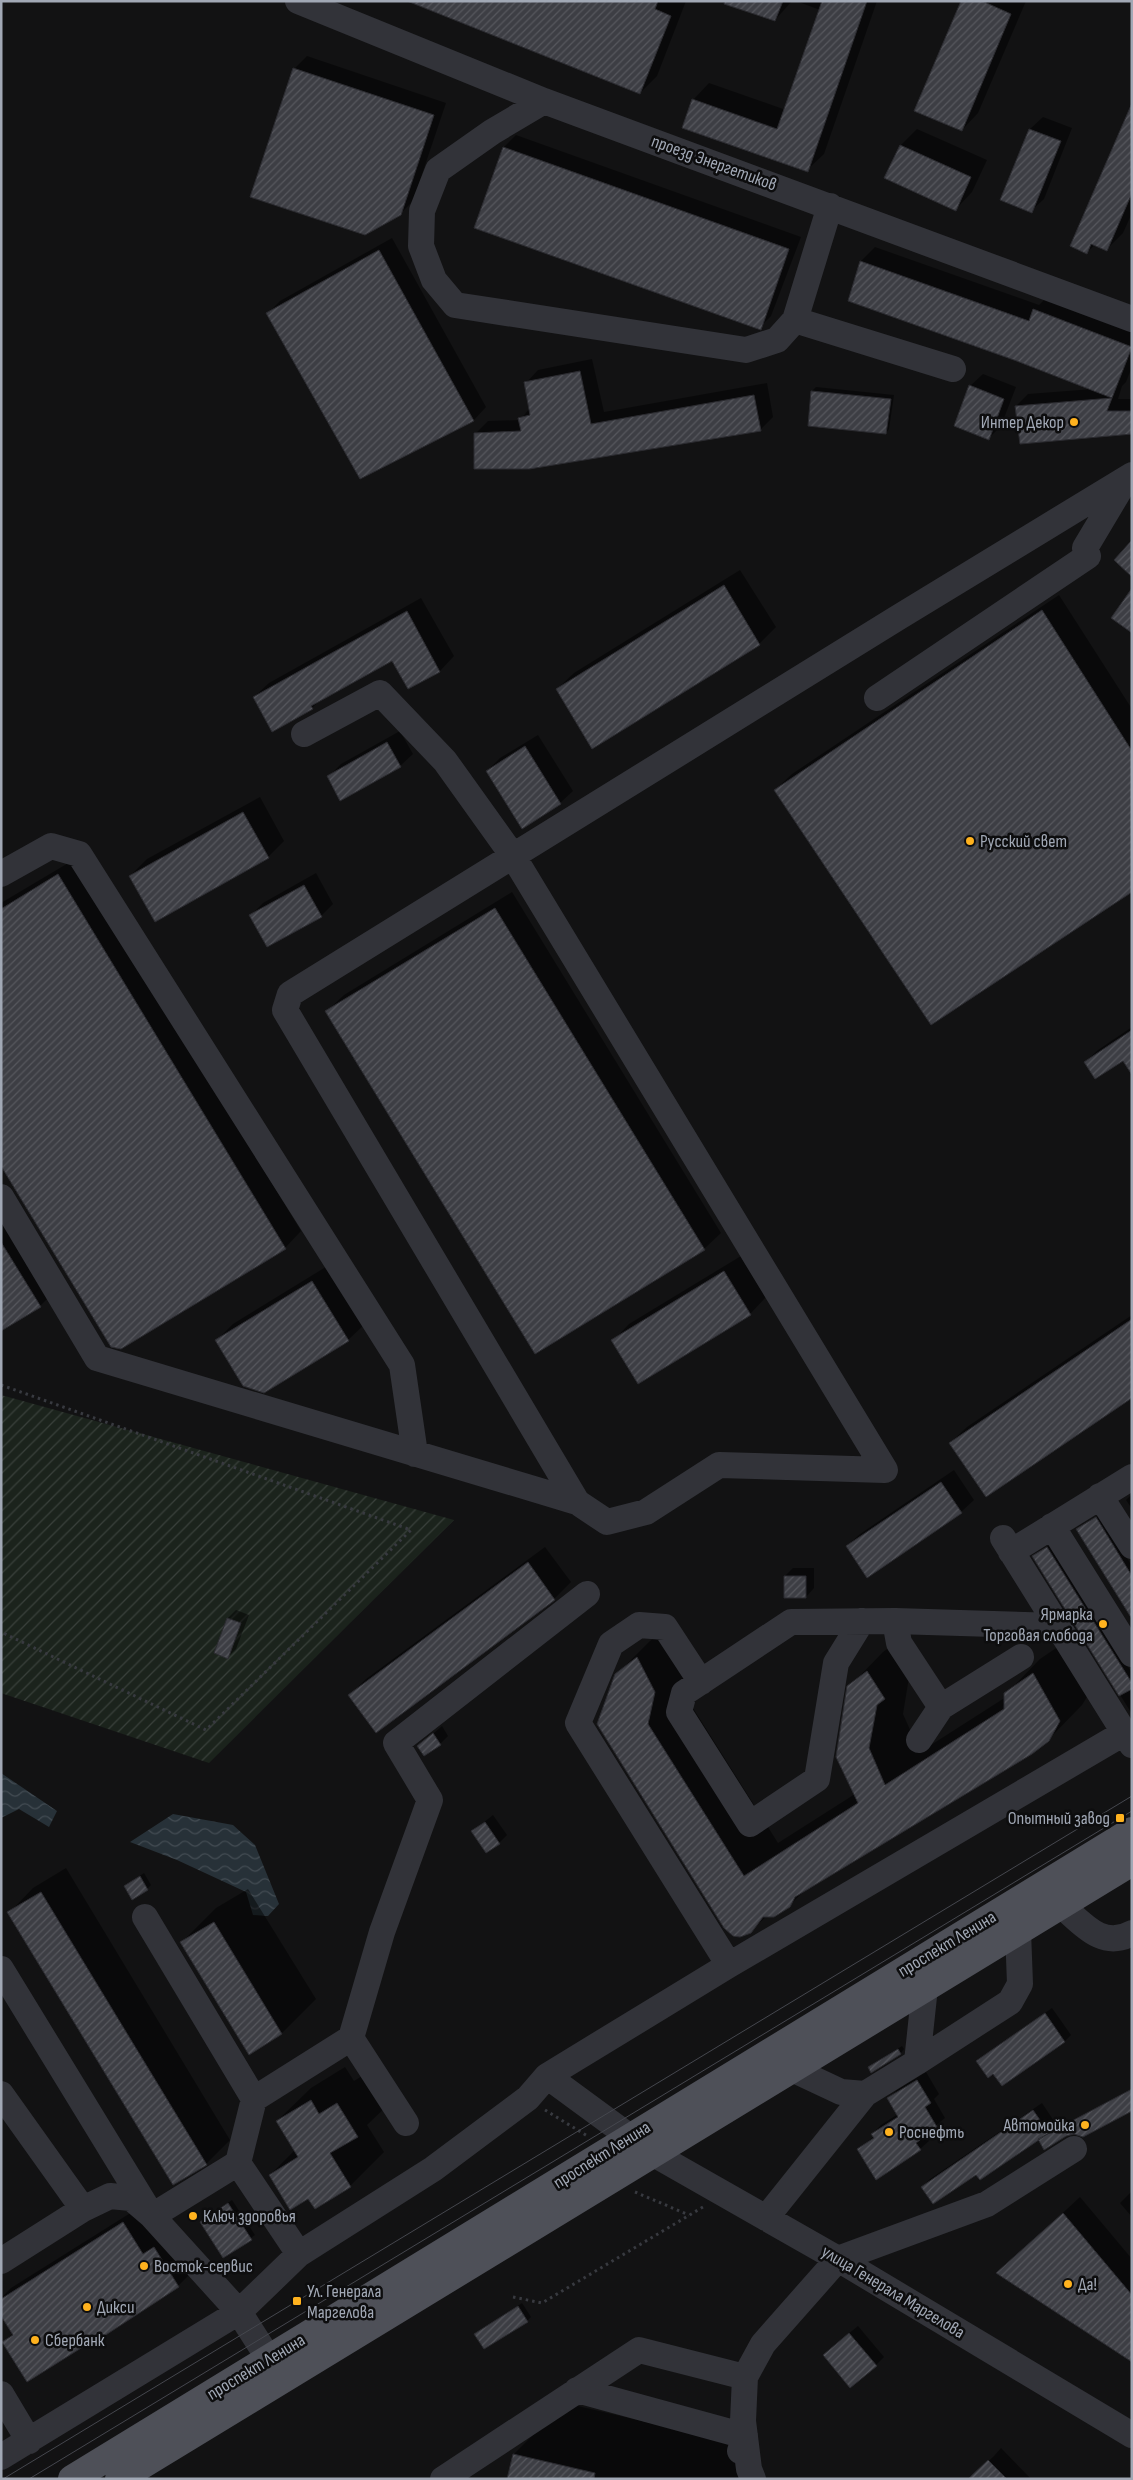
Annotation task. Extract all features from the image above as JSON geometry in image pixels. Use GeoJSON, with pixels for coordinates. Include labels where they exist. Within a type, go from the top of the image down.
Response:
{"type":"FeatureCollection","features":[{"type":"Feature","properties":{"kind":"main road","name":"проспект Ленина"},"geometry":{"type":"LineString","coordinates":[[72,2479],[275,2369],[641,2145],[1132,1831]]}},
{"type":"Feature","properties":{"kind":"main road","name":"проспект Ленина"},"geometry":{"type":"LineString","coordinates":[[641,2145],[792,2069],[1132,1862]]}},
{"type":"Feature","properties":{"kind":"main road","name":"проспект Ленина"},"geometry":{"type":"LineString","coordinates":[[134,2475],[275,2369]]}},
{"type":"Feature","properties":{"kind":"street","name":"проезд Энергетиков"},"geometry":{"type":"LineString","coordinates":[[298,1],[544,101],[1132,319]]}},
{"type":"Feature","properties":{"kind":"street"},"geometry":{"type":"LineString","coordinates":[[544,101],[492,132],[438,170],[422,212],[421,246],[434,280],[455,306],[746,350],[777,340],[795,320],[830,206]]}},
{"type":"Feature","properties":{"kind":"street"},"geometry":{"type":"LineString","coordinates":[[795,320],[953,370]]}},
{"type":"Feature","properties":{"kind":"street"},"geometry":{"type":"LineString","coordinates":[[877,698],[1088,556],[1085,548],[1129,477]]}},
{"type":"Feature","properties":{"kind":"street"},"geometry":{"type":"LineString","coordinates":[[577,1502],[284,1010],[290,994],[956,581],[1129,477]]}},
{"type":"Feature","properties":{"kind":"street"},"geometry":{"type":"LineString","coordinates":[[1,1197],[97,1358],[577,1502],[607,1522],[646,1512],[719,1465],[885,1470],[512,856],[445,762],[380,693],[304,734]]}},
{"type":"Feature","properties":{"kind":"street"},"geometry":{"type":"LineString","coordinates":[[1,874],[50,846],[79,854],[402,1365],[415,1454]]}},
{"type":"Feature","properties":{"kind":"street"},"geometry":{"type":"LineString","coordinates":[[1,2457],[239,2312],[299,2254],[433,2170],[528,2098],[547,2076],[1125,1724],[1058,1626],[1007,1545],[1052,1526],[1132,1477]]}},
{"type":"Feature","properties":{"kind":"street"},"geometry":{"type":"LineString","coordinates":[[1100,1496],[1132,1546]]}},
{"type":"Feature","properties":{"kind":"street"},"geometry":{"type":"LineString","coordinates":[[1052,1526],[1132,1654]]}},
{"type":"Feature","properties":{"kind":"street"},"geometry":{"type":"LineString","coordinates":[[152,2216],[238,2162],[254,2099],[351,2038],[382,1932],[430,1800],[396,1743],[587,1594]]}},
{"type":"Feature","properties":{"kind":"street"},"geometry":{"type":"LineString","coordinates":[[862,1621],[836,1663],[817,1779],[750,1824],[679,1712],[684,1693],[791,1622],[862,1621],[895,1621],[1058,1626]]}},
{"type":"Feature","properties":{"kind":"street"},"geometry":{"type":"LineString","coordinates":[[895,1621],[899,1643],[940,1707]]}},
{"type":"Feature","properties":{"kind":"street"},"geometry":{"type":"LineString","coordinates":[[701,1682],[665,1627],[639,1625],[611,1644],[578,1723],[729,1965]]}},
{"type":"Feature","properties":{"kind":"street"},"geometry":{"type":"LineString","coordinates":[[918,1740],[940,1707],[1022,1657]]}},
{"type":"Feature","properties":{"kind":"street"},"geometry":{"type":"LineString","coordinates":[[1061,1906],[1100,1938],[1122,1939],[1132,1933]]}},
{"type":"Feature","properties":{"kind":"street"},"geometry":{"type":"LineString","coordinates":[[145,1917],[254,2099]]}},
{"type":"Feature","properties":{"kind":"street"},"geometry":{"type":"LineString","coordinates":[[766,2218],[865,2094],[1010,2002],[1020,1984],[1018,1931]]}},
{"type":"Feature","properties":{"kind":"street"},"geometry":{"type":"LineString","coordinates":[[1,1969],[152,2216]]}},
{"type":"Feature","properties":{"kind":"street"},"geometry":{"type":"LineString","coordinates":[[917,2062],[925,1987]]}},
{"type":"Feature","properties":{"kind":"street"},"geometry":{"type":"LineString","coordinates":[[351,2038],[406,2124]]}},
{"type":"Feature","properties":{"kind":"street"},"geometry":{"type":"LineString","coordinates":[[792,2069],[841,2092],[865,2094]]}},
{"type":"Feature","properties":{"kind":"street","name":"улица Генерала Маргелова"},"geometry":{"type":"LineString","coordinates":[[547,2076],[641,2145],[1132,2434]]}},
{"type":"Feature","properties":{"kind":"street"},"geometry":{"type":"LineString","coordinates":[[1,2094],[83,2210]]}},
{"type":"Feature","properties":{"kind":"street"},"geometry":{"type":"LineString","coordinates":[[752,2479],[749,2470],[743,2421],[745,2377],[764,2344],[838,2260],[988,2204],[1074,2149]]}},
{"type":"Feature","properties":{"kind":"street"},"geometry":{"type":"LineString","coordinates":[[238,2162],[299,2254]]}},
{"type":"Feature","properties":{"kind":"street"},"geometry":{"type":"LineString","coordinates":[[1,2261],[83,2210],[110,2196],[132,2198],[152,2216],[239,2312],[275,2369]]}},
{"type":"Feature","properties":{"kind":"street"},"geometry":{"type":"LineString","coordinates":[[443,2479],[639,2350],[745,2377]]}},
{"type":"Feature","properties":{"kind":"street"},"geometry":{"type":"LineString","coordinates":[[577,2390],[745,2436]]}},
{"type":"Feature","properties":{"kind":"street"},"geometry":{"type":"LineString","coordinates":[[1,2394],[28,2440]]}},
{"type":"Feature","properties":{"kind":"street"},"geometry":{"type":"LineString","coordinates":[[733,2479],[745,2436]]}},
{"type":"Feature","properties":{"kind":"street"},"geometry":{"type":"LineString","coordinates":[[476,2479],[482,2452]]}},
{"type":"Feature","properties":{"kind":"path"},"geometry":{"type":"LineString","coordinates":[[1,1385],[411,1530],[206,1730],[1,1632]]}},
{"type":"Feature","properties":{"kind":"path"},"geometry":{"type":"LineString","coordinates":[[543,2109],[592,2139]]}},
{"type":"Feature","properties":{"kind":"path"},"geometry":{"type":"LineString","coordinates":[[630,2190],[689,2215]]}},
{"type":"Feature","properties":{"kind":"path"},"geometry":{"type":"LineString","coordinates":[[513,2297],[542,2303],[703,2207]]}},
{"type":"Feature","properties":{"kind":"shaded area"},"geometry":{"type":"Polygon","coordinates":[[[1,1395],[454,1520],[209,1763],[1,1693],[1,1395]]]}},
{"type":"Feature","properties":{"kind":"water"},"geometry":{"type":"Polygon","coordinates":[[[1,1773],[57,1811],[49,1827],[19,1809],[1,1818],[1,1773]]]}},
{"type":"Feature","properties":{"kind":"water"},"geometry":{"type":"Polygon","coordinates":[[[173,1814],[233,1825],[255,1845],[279,1904],[268,1916],[253,1915],[246,1892],[177,1860],[130,1842],[173,1814]]]}},
{"type":"Feature","properties":{"kind":"building"},"geometry":{"type":"Polygon","coordinates":[[[407,1],[658,1],[655,9],[671,16],[640,94],[407,1]]]}},
{"type":"Feature","properties":{"kind":"building"},"geometry":{"type":"Polygon","coordinates":[[[725,1],[783,1],[775,21],[724,4],[725,1]]]}},
{"type":"Feature","properties":{"kind":"building"},"geometry":{"type":"Polygon","coordinates":[[[822,1],[867,1],[808,172],[682,128],[692,99],[777,129],[822,1]]]}},
{"type":"Feature","properties":{"kind":"building"},"geometry":{"type":"Polygon","coordinates":[[[961,1],[982,1],[1011,14],[962,131],[914,111],[961,1]]]}},
{"type":"Feature","properties":{"kind":"building"},"geometry":{"type":"Polygon","coordinates":[[[293,68],[434,115],[401,215],[365,235],[250,197],[293,68]]]}},
{"type":"Feature","properties":{"kind":"building"},"geometry":{"type":"Polygon","coordinates":[[[1132,103],[1132,193],[1107,251],[1091,244],[1087,254],[1070,246],[1132,103]]]}},
{"type":"Feature","properties":{"kind":"building"},"geometry":{"type":"Polygon","coordinates":[[[1029,129],[1061,141],[1032,213],[1000,200],[1029,129]]]}},
{"type":"Feature","properties":{"kind":"building"},"geometry":{"type":"Polygon","coordinates":[[[900,145],[971,177],[956,211],[884,178],[900,145]]]}},
{"type":"Feature","properties":{"kind":"building"},"geometry":{"type":"Polygon","coordinates":[[[503,147],[789,249],[761,330],[474,228],[503,147]]]}},
{"type":"Feature","properties":{"kind":"building"},"geometry":{"type":"Polygon","coordinates":[[[379,250],[474,421],[360,479],[266,313],[379,250]]]}},
{"type":"Feature","properties":{"kind":"building"},"geometry":{"type":"Polygon","coordinates":[[[860,261],[1029,321],[1033,309],[1132,347],[1112,398],[1014,360],[848,301],[860,261]]]}},
{"type":"Feature","properties":{"kind":"building"},"geometry":{"type":"Polygon","coordinates":[[[580,371],[591,424],[754,395],[761,431],[529,469],[474,469],[474,433],[521,431],[518,418],[530,415],[524,382],[580,371]]]}},
{"type":"Feature","properties":{"kind":"building"},"geometry":{"type":"Polygon","coordinates":[[[969,385],[1004,399],[989,440],[954,426],[969,385]]]}},
{"type":"Feature","properties":{"kind":"building"},"geometry":{"type":"Polygon","coordinates":[[[811,391],[891,399],[886,434],[808,426],[811,391]]]}},
{"type":"Feature","properties":{"kind":"building","name":"Интер Декор"},"geometry":{"type":"Polygon","coordinates":[[[1112,398],[1107,411],[1132,411],[1132,434],[1020,444],[1015,406],[1112,398]]]}},
{"type":"Feature","properties":{"kind":"building"},"geometry":{"type":"Polygon","coordinates":[[[1132,540],[1132,577],[1114,560],[1132,540]]]}},
{"type":"Feature","properties":{"kind":"building"},"geometry":{"type":"Polygon","coordinates":[[[724,585],[760,645],[592,749],[556,689],[724,585]]]}},
{"type":"Feature","properties":{"kind":"building"},"geometry":{"type":"Polygon","coordinates":[[[1132,588],[1132,633],[1111,618],[1132,588]]]}},
{"type":"Feature","properties":{"kind":"building","name":"Русский свет"},"geometry":{"type":"Polygon","coordinates":[[[1042,610],[1132,751],[1132,892],[931,1025],[774,790],[1042,610]]]}},
{"type":"Feature","properties":{"kind":"building"},"geometry":{"type":"Polygon","coordinates":[[[407,611],[440,672],[408,689],[392,661],[311,706],[313,709],[272,732],[253,697],[407,611]]]}},
{"type":"Feature","properties":{"kind":"building"},"geometry":{"type":"Polygon","coordinates":[[[387,742],[401,767],[340,801],[327,776],[387,742]]]}},
{"type":"Feature","properties":{"kind":"building"},"geometry":{"type":"Polygon","coordinates":[[[525,746],[561,804],[522,829],[486,771],[525,746]]]}},
{"type":"Feature","properties":{"kind":"building"},"geometry":{"type":"Polygon","coordinates":[[[243,812],[269,858],[155,922],[129,876],[243,812]]]}},
{"type":"Feature","properties":{"kind":"building"},"geometry":{"type":"Polygon","coordinates":[[[58,874],[286,1249],[121,1349],[111,1347],[1,1166],[1,909],[58,874]]]}},
{"type":"Feature","properties":{"kind":"building"},"geometry":{"type":"Polygon","coordinates":[[[304,885],[322,917],[267,947],[249,915],[304,885]]]}},
{"type":"Feature","properties":{"kind":"building"},"geometry":{"type":"Polygon","coordinates":[[[495,908],[705,1250],[535,1354],[325,1011],[495,908]]]}},
{"type":"Feature","properties":{"kind":"building"},"geometry":{"type":"Polygon","coordinates":[[[1132,1030],[1132,1075],[1123,1061],[1095,1079],[1084,1062],[1132,1030]]]}},
{"type":"Feature","properties":{"kind":"building"},"geometry":{"type":"Polygon","coordinates":[[[1,1242],[41,1307],[1,1331],[1,1242]]]}},
{"type":"Feature","properties":{"kind":"building"},"geometry":{"type":"Polygon","coordinates":[[[724,1271],[751,1315],[638,1384],[611,1340],[724,1271]]]}},
{"type":"Feature","properties":{"kind":"building"},"geometry":{"type":"Polygon","coordinates":[[[312,1281],[349,1341],[264,1393],[243,1386],[215,1340],[312,1281]]]}},
{"type":"Feature","properties":{"kind":"building"},"geometry":{"type":"Polygon","coordinates":[[[1132,1319],[1132,1398],[986,1497],[949,1443],[1132,1319]]]}},
{"type":"Feature","properties":{"kind":"building"},"geometry":{"type":"Polygon","coordinates":[[[941,1482],[962,1513],[867,1578],[846,1546],[941,1482]]]}},
{"type":"Feature","properties":{"kind":"building"},"geometry":{"type":"Polygon","coordinates":[[[1096,1517],[1132,1576],[1132,1619],[1076,1529],[1096,1517]]]}},
{"type":"Feature","properties":{"kind":"building"},"geometry":{"type":"Polygon","coordinates":[[[1047,1547],[1132,1683],[1132,1689],[1119,1696],[1032,1556],[1047,1547]]]}},
{"type":"Feature","properties":{"kind":"building"},"geometry":{"type":"Polygon","coordinates":[[[528,1562],[555,1600],[376,1733],[348,1695],[528,1562]]]}},
{"type":"Feature","properties":{"kind":"building"},"geometry":{"type":"Polygon","coordinates":[[[784,1576],[806,1576],[806,1598],[784,1598],[784,1576]]]}},
{"type":"Feature","properties":{"kind":"building"},"geometry":{"type":"Polygon","coordinates":[[[227,1618],[241,1623],[228,1659],[214,1653],[227,1618]]]}},
{"type":"Feature","properties":{"kind":"building"},"geometry":{"type":"Polygon","coordinates":[[[637,1657],[655,1692],[648,1724],[744,1876],[858,1803],[836,1757],[847,1686],[867,1671],[885,1699],[877,1705],[869,1748],[885,1785],[1004,1709],[1004,1693],[1033,1673],[1060,1721],[1049,1741],[1032,1754],[795,1897],[790,1907],[774,1917],[763,1917],[751,1933],[740,1937],[733,1936],[724,1928],[597,1724],[615,1674],[637,1657]]]}},
{"type":"Feature","properties":{"kind":"building"},"geometry":{"type":"Polygon","coordinates":[[[433,1733],[441,1745],[424,1756],[417,1746],[433,1733]]]}},
{"type":"Feature","properties":{"kind":"building"},"geometry":{"type":"Polygon","coordinates":[[[485,1822],[500,1844],[486,1853],[471,1831],[485,1822]]]}},
{"type":"Feature","properties":{"kind":"building"},"geometry":{"type":"Polygon","coordinates":[[[140,1876],[148,1890],[132,1900],[124,1886],[140,1876]]]}},
{"type":"Feature","properties":{"kind":"building"},"geometry":{"type":"Polygon","coordinates":[[[41,1892],[207,2165],[173,2185],[7,1912],[41,1892]]]}},
{"type":"Feature","properties":{"kind":"building"},"geometry":{"type":"Polygon","coordinates":[[[214,1922],[282,2034],[249,2055],[180,1942],[214,1922]]]}},
{"type":"Feature","properties":{"kind":"building"},"geometry":{"type":"Polygon","coordinates":[[[1045,2013],[1065,2042],[1002,2086],[993,2074],[988,2078],[976,2061],[1045,2013]]]}},
{"type":"Feature","properties":{"kind":"building"},"geometry":{"type":"Polygon","coordinates":[[[898,2049],[901,2054],[871,2073],[868,2067],[898,2049]]]}},
{"type":"Feature","properties":{"kind":"building"},"geometry":{"type":"Polygon","coordinates":[[[917,2080],[931,2103],[925,2107],[937,2127],[916,2143],[921,2150],[876,2180],[857,2149],[874,2138],[871,2134],[898,2117],[887,2098],[917,2080]]]}},
{"type":"Feature","properties":{"kind":"building","name":"Автомойка"},"geometry":{"type":"Polygon","coordinates":[[[1132,2089],[1132,2111],[1083,2137],[1074,2134],[1066,2136],[1044,2150],[1038,2139],[1132,2089]]]}},
{"type":"Feature","properties":{"kind":"building"},"geometry":{"type":"Polygon","coordinates":[[[311,2100],[319,2114],[337,2103],[358,2137],[330,2153],[351,2187],[315,2209],[308,2199],[290,2210],[269,2175],[298,2157],[276,2121],[311,2100]]]}},
{"type":"Feature","properties":{"kind":"building"},"geometry":{"type":"Polygon","coordinates":[[[1033,2110],[1049,2133],[980,2180],[976,2175],[933,2204],[921,2187],[1033,2110]]]}},
{"type":"Feature","properties":{"kind":"building"},"geometry":{"type":"Polygon","coordinates":[[[228,2203],[252,2240],[223,2258],[200,2222],[228,2203]]]}},
{"type":"Feature","properties":{"kind":"building","name":"Да!"},"geometry":{"type":"Polygon","coordinates":[[[1063,2213],[1132,2295],[1132,2362],[996,2273],[1063,2213]]]}},
{"type":"Feature","properties":{"kind":"building"},"geometry":{"type":"Polygon","coordinates":[[[123,2222],[143,2254],[154,2247],[179,2287],[98,2340],[97,2338],[27,2382],[2,2342],[13,2335],[1,2316],[1,2299],[123,2222]]]}},
{"type":"Feature","properties":{"kind":"building"},"geometry":{"type":"Polygon","coordinates":[[[518,2306],[528,2322],[484,2349],[474,2334],[518,2306]]]}},
{"type":"Feature","properties":{"kind":"building"},"geometry":{"type":"Polygon","coordinates":[[[849,2333],[877,2366],[850,2388],[823,2355],[849,2333]]]}},
{"type":"Feature","properties":{"kind":"building"},"geometry":{"type":"Polygon","coordinates":[[[513,2454],[595,2473],[594,2479],[507,2479],[513,2454]]]}},
{"type":"Feature","properties":{"kind":"building"},"geometry":{"type":"Polygon","coordinates":[[[988,2460],[1007,2479],[968,2479],[988,2460]]]}},
{"type":"Feature","properties":{"kind":"tram line"},"geometry":{"type":"LineString","coordinates":[[3,2479],[1132,1796]]}},
{"type":"Feature","properties":{"kind":"tram line"},"geometry":{"type":"LineString","coordinates":[[29,2479],[1132,1811]]}},
{"type":"Feature","properties":{"kind":"place","name":"Интер Декор"},"geometry":{"type":"Point","coordinates":[1074,422]}},
{"type":"Feature","properties":{"kind":"place","name":"Русский свет"},"geometry":{"type":"Point","coordinates":[970,841]}},
{"type":"Feature","properties":{"kind":"place","name":"Ярмарка Торговая слобода"},"geometry":{"type":"Point","coordinates":[1103,1624]}},
{"type":"Feature","properties":{"kind":"place","name":"Опытный завод"},"geometry":{"type":"Point","coordinates":[1120,1818]}},
{"type":"Feature","properties":{"kind":"place","name":"Автомойка"},"geometry":{"type":"Point","coordinates":[1085,2125]}},
{"type":"Feature","properties":{"kind":"place","name":"Роснефть"},"geometry":{"type":"Point","coordinates":[889,2132]}},
{"type":"Feature","properties":{"kind":"place","name":"Ключ здоровья"},"geometry":{"type":"Point","coordinates":[193,2216]}},
{"type":"Feature","properties":{"kind":"place","name":"Восток-сервис"},"geometry":{"type":"Point","coordinates":[144,2266]}},
{"type":"Feature","properties":{"kind":"place","name":"Да!"},"geometry":{"type":"Point","coordinates":[1068,2284]}},
{"type":"Feature","properties":{"kind":"place","name":"Ул. Генерала Маргелова"},"geometry":{"type":"Point","coordinates":[297,2301]}},
{"type":"Feature","properties":{"kind":"place","name":"Дикси"},"geometry":{"type":"Point","coordinates":[87,2307]}},
{"type":"Feature","properties":{"kind":"place","name":"Сбербанк"},"geometry":{"type":"Point","coordinates":[35,2340]}}]}
